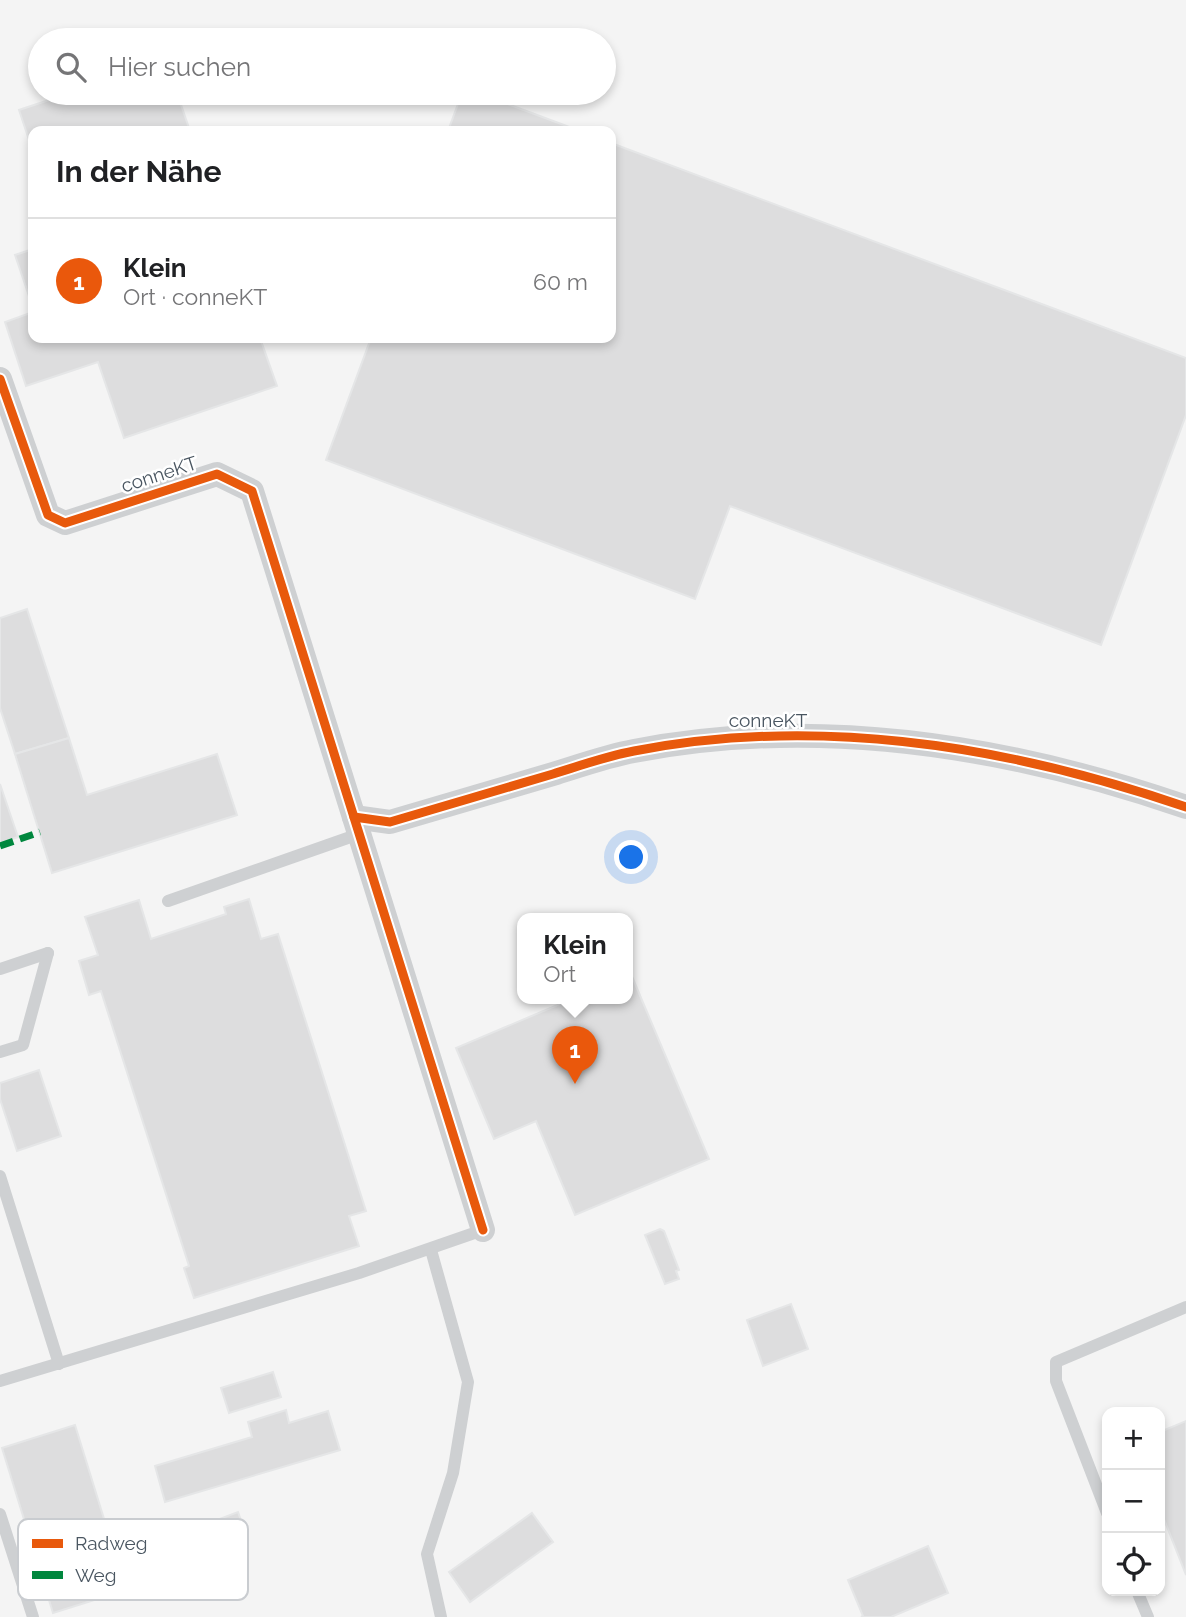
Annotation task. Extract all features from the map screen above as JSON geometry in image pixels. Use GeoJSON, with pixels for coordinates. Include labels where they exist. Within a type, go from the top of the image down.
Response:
{"type":"FeatureCollection","features":[{"type":"Feature","properties":{"kind":"street","name":"conneKT"},"geometry":{"type":"LineString","coordinates":[[0,379],[48,515],[65,523],[216,474],[252,491],[482,1230]]}},
{"type":"Feature","properties":{"kind":"street","name":"conneKT"},"geometry":{"type":"LineString","coordinates":[[356,825],[390,822],[632,751],[738,735],[916,741],[1021,759],[1118,784],[1186,807]]}},
{"type":"Feature","properties":{"kind":"lane"},"geometry":{"type":"LineString","coordinates":[[168,901],[356,825]]}},
{"type":"Feature","properties":{"kind":"lane"},"geometry":{"type":"LineString","coordinates":[[0,969],[48,953],[23,1045],[0,1052]]}},
{"type":"Feature","properties":{"kind":"lane"},"geometry":{"type":"LineString","coordinates":[[0,1176],[59,1364]]}},
{"type":"Feature","properties":{"kind":"lane"},"geometry":{"type":"LineString","coordinates":[[0,1381],[430,1250],[482,1230]]}},
{"type":"Feature","properties":{"kind":"lane"},"geometry":{"type":"LineString","coordinates":[[430,1250],[468,1382],[453,1473],[427,1554],[441,1617]]}},
{"type":"Feature","properties":{"kind":"lane"},"geometry":{"type":"LineString","coordinates":[[1102,1500],[1056,1381],[1056,1362],[1186,1307]]}},
{"type":"Feature","properties":{"kind":"lane"},"geometry":{"type":"LineString","coordinates":[[0,1514],[18,1570]]}},
{"type":"Feature","properties":{"kind":"lane"},"geometry":{"type":"LineString","coordinates":[[1140,1596],[1148,1617]]}},
{"type":"Feature","properties":{"kind":"lane"},"geometry":{"type":"LineString","coordinates":[[28,1600],[33,1617]]}},
{"type":"Feature","properties":{"kind":"building"},"geometry":{"type":"Polygon","coordinates":[[[34,105],[181,105],[188,126],[28,126],[28,137],[19,110],[34,105]]]}},
{"type":"Feature","properties":{"kind":"building"},"geometry":{"type":"Polygon","coordinates":[[[458,105],[510,105],[567,126],[450,126],[458,105]]]}},
{"type":"Feature","properties":{"kind":"building"},"geometry":{"type":"Polygon","coordinates":[[[616,145],[1186,358],[1186,415],[1101,645],[730,506],[695,599],[326,460],[369,343],[616,343],[616,145]]]}},
{"type":"Feature","properties":{"kind":"building"},"geometry":{"type":"Polygon","coordinates":[[[28,251],[28,293],[15,255],[28,251]]]}},
{"type":"Feature","properties":{"kind":"building"},"geometry":{"type":"Polygon","coordinates":[[[28,314],[28,343],[262,343],[277,386],[124,438],[98,362],[26,386],[5,322],[28,314]]]}},
{"type":"Feature","properties":{"kind":"building"},"geometry":{"type":"Polygon","coordinates":[[[27,609],[69,738],[15,754],[0,708],[0,618],[27,609]]]}},
{"type":"Feature","properties":{"kind":"building"},"geometry":{"type":"Polygon","coordinates":[[[69,738],[87,795],[217,754],[237,815],[52,873],[15,754],[69,738]]]}},
{"type":"Feature","properties":{"kind":"building"},"geometry":{"type":"Polygon","coordinates":[[[0,784],[18,837],[0,843],[0,784]]]}},
{"type":"Feature","properties":{"kind":"building"},"geometry":{"type":"Polygon","coordinates":[[[249,899],[261,939],[278,934],[366,1211],[349,1216],[359,1246],[194,1298],[184,1268],[189,1266],[101,991],[89,995],[79,961],[98,955],[85,917],[139,900],[151,939],[226,914],[224,907],[249,899]]]}},
{"type":"Feature","properties":{"kind":"building"},"geometry":{"type":"Polygon","coordinates":[[[633,979],[709,1159],[575,1215],[536,1121],[494,1139],[456,1048],[560,1004],[633,1004],[633,979]]]}},
{"type":"Feature","properties":{"kind":"building"},"geometry":{"type":"Polygon","coordinates":[[[39,1070],[61,1136],[17,1151],[0,1099],[0,1083],[39,1070]]]}},
{"type":"Feature","properties":{"kind":"building"},"geometry":{"type":"Polygon","coordinates":[[[660,1229],[664,1231],[679,1270],[676,1271],[679,1279],[665,1284],[645,1235],[660,1229]]]}},
{"type":"Feature","properties":{"kind":"building"},"geometry":{"type":"Polygon","coordinates":[[[791,1304],[808,1349],[763,1366],[747,1320],[791,1304]]]}},
{"type":"Feature","properties":{"kind":"building"},"geometry":{"type":"Polygon","coordinates":[[[273,1372],[281,1397],[229,1413],[221,1388],[273,1372]]]}},
{"type":"Feature","properties":{"kind":"building"},"geometry":{"type":"Polygon","coordinates":[[[286,1410],[289,1423],[328,1411],[340,1450],[165,1502],[155,1466],[252,1437],[248,1422],[286,1410]]]}},
{"type":"Feature","properties":{"kind":"building"},"geometry":{"type":"Polygon","coordinates":[[[1186,1421],[1186,1575],[1165,1522],[1165,1430],[1186,1421]]]}},
{"type":"Feature","properties":{"kind":"building"},"geometry":{"type":"Polygon","coordinates":[[[75,1425],[104,1519],[24,1519],[2,1448],[75,1425]]]}},
{"type":"Feature","properties":{"kind":"building"},"geometry":{"type":"Polygon","coordinates":[[[238,1512],[240,1519],[220,1519],[238,1512]]]}},
{"type":"Feature","properties":{"kind":"building"},"geometry":{"type":"Polygon","coordinates":[[[532,1513],[553,1542],[470,1602],[449,1572],[532,1513]]]}},
{"type":"Feature","properties":{"kind":"building"},"geometry":{"type":"Polygon","coordinates":[[[928,1546],[948,1593],[891,1617],[861,1617],[863,1616],[848,1580],[928,1546]]]}},
{"type":"Feature","properties":{"kind":"building"},"geometry":{"type":"Polygon","coordinates":[[[49,1600],[94,1600],[53,1613],[49,1600]]]}},
{"type":"Feature","properties":{"kind":"marked path"},"geometry":{"type":"LineString","coordinates":[[0,846],[40,832]]}},
{"type":"Feature","properties":{"kind":"cycle path"},"geometry":{"type":"LineString","coordinates":[[0,379],[48,515],[65,523],[217,474],[252,491],[483,1230]]}},
{"type":"Feature","properties":{"kind":"cycle path"},"geometry":{"type":"LineString","coordinates":[[354,817],[390,822],[634,751],[704,741],[774,736],[844,737],[983,753],[1051,767],[1186,807]]}},
{"type":"Feature","properties":{"kind":"place","name":"Klein"},"geometry":{"type":"Point","coordinates":[575,1084]}}]}
